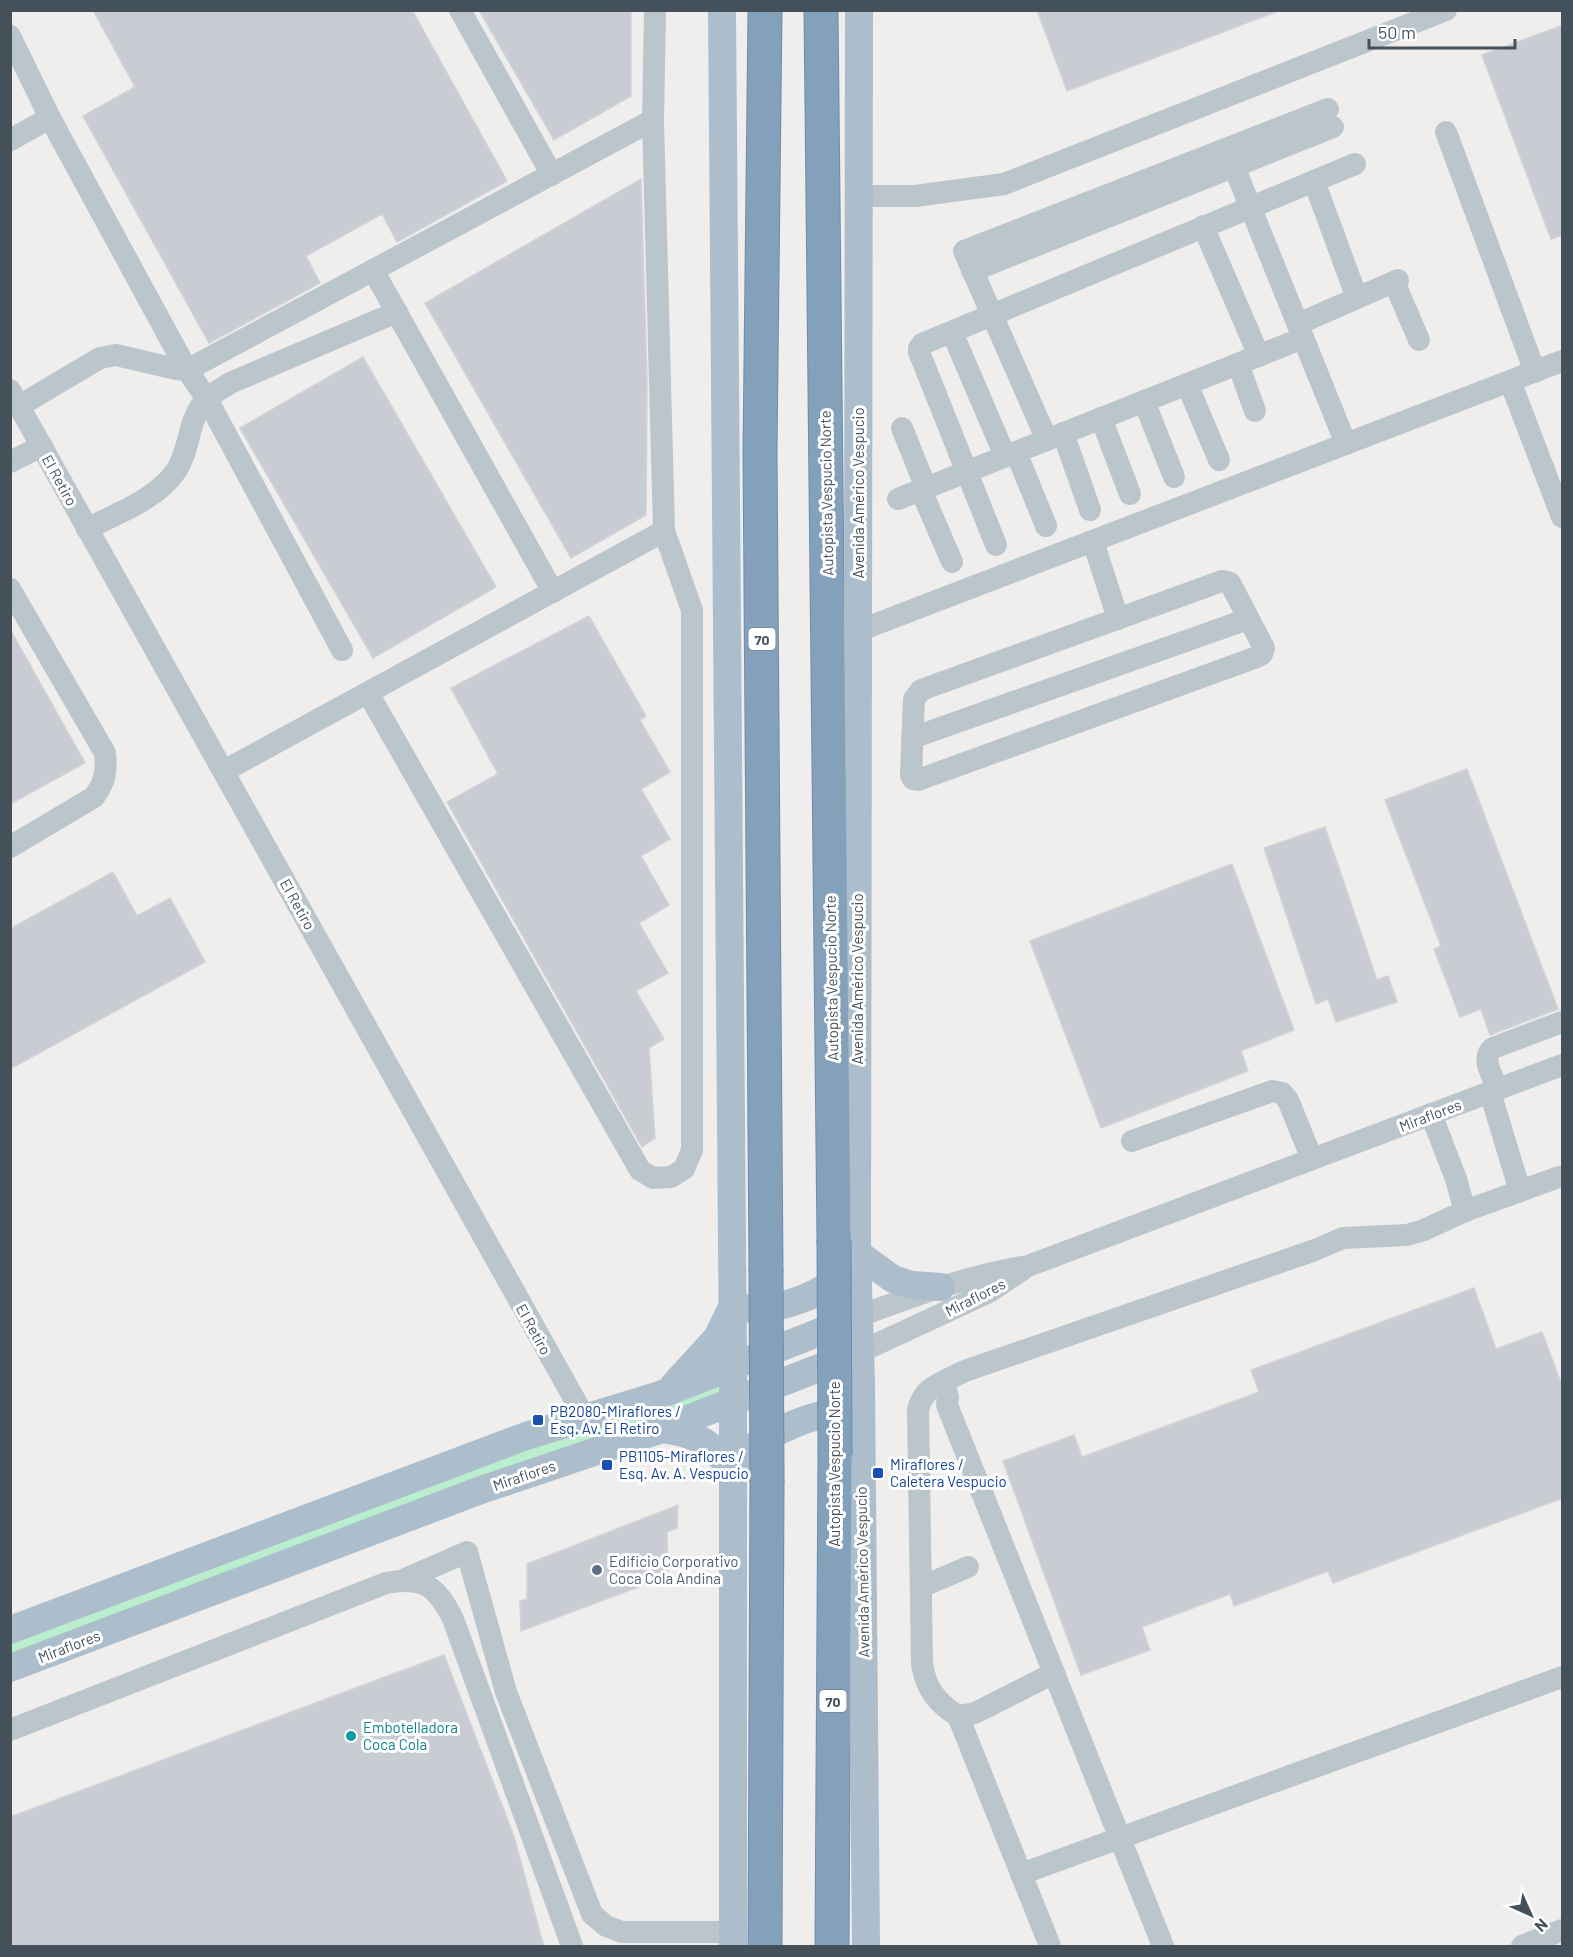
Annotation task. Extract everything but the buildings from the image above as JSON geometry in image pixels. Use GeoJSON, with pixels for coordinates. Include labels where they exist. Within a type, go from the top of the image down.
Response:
{"type":"FeatureCollection","features":[{"type":"Feature","properties":{"kind":"highway","name":"70"},"geometry":{"type":"LineString","coordinates":[[765,10],[760,452],[767,1482],[765,1947]]}},
{"type":"Feature","properties":{"kind":"highway","name":"Autopista Vespucio Norte"},"geometry":{"type":"LineString","coordinates":[[821,10],[845,1246],[835,1455],[832,1947]]}},
{"type":"Feature","properties":{"kind":"main road"},"geometry":{"type":"LineString","coordinates":[[722,10],[734,1402],[733,1939]]}},
{"type":"Feature","properties":{"kind":"main road","name":"Avenida Américo Vespucio"},"geometry":{"type":"LineString","coordinates":[[860,10],[858,632],[845,1246],[858,1317],[860,1352],[866,1947]]}},
{"type":"Feature","properties":{"kind":"main road"},"geometry":{"type":"LineString","coordinates":[[733,1305],[753,1309],[781,1306],[822,1290],[842,1276],[845,1246],[893,1279],[912,1285],[941,1287]]}},
{"type":"Feature","properties":{"kind":"main road"},"geometry":{"type":"LineString","coordinates":[[668,1391],[717,1338],[733,1305]]}},
{"type":"Feature","properties":{"kind":"main road","name":"Miraflores"},"geometry":{"type":"LineString","coordinates":[[10,1630],[526,1436],[668,1391],[858,1317]]}},
{"type":"Feature","properties":{"kind":"main road","name":"Miraflores"},"geometry":{"type":"LineString","coordinates":[[10,1668],[481,1490],[662,1429],[860,1352]]}},
{"type":"Feature","properties":{"kind":"main road"},"geometry":{"type":"LineString","coordinates":[[734,1475],[751,1450],[776,1431],[825,1414],[844,1414],[861,1420]]}},
{"type":"Feature","properties":{"kind":"main road"},"geometry":{"type":"LineString","coordinates":[[662,1429],[680,1431],[704,1441],[725,1461],[734,1475]]}},
{"type":"Feature","properties":{"kind":"street"},"geometry":{"type":"LineString","coordinates":[[460,10],[552,174]]}},
{"type":"Feature","properties":{"kind":"street"},"geometry":{"type":"LineString","coordinates":[[368,693],[640,1170],[653,1178],[671,1177],[684,1169],[692,1150],[692,610],[664,531],[653,120],[655,10]]}},
{"type":"Feature","properties":{"kind":"street"},"geometry":{"type":"LineString","coordinates":[[859,196],[915,196],[1004,184],[1446,10]]}},
{"type":"Feature","properties":{"kind":"street"},"geometry":{"type":"LineString","coordinates":[[10,36],[50,118],[188,370],[207,399],[342,650]]}},
{"type":"Feature","properties":{"kind":"street"},"geometry":{"type":"LineString","coordinates":[[10,140],[50,118]]}},
{"type":"Feature","properties":{"kind":"street"},"geometry":{"type":"LineString","coordinates":[[1090,510],[992,314],[964,250],[1230,157],[1331,118]]}},
{"type":"Feature","properties":{"kind":"street"},"geometry":{"type":"LineString","coordinates":[[15,398],[100,358],[116,355],[188,370],[653,120]]}},
{"type":"Feature","properties":{"kind":"street"},"geometry":{"type":"LineString","coordinates":[[1446,132],[1534,372]]}},
{"type":"Feature","properties":{"kind":"street"},"geometry":{"type":"LineString","coordinates":[[1230,157],[1346,444]]}},
{"type":"Feature","properties":{"kind":"street"},"geometry":{"type":"LineString","coordinates":[[996,544],[919,352],[922,344],[1355,164]]}},
{"type":"Feature","properties":{"kind":"street"},"geometry":{"type":"LineString","coordinates":[[1314,181],[1357,298]]}},
{"type":"Feature","properties":{"kind":"street"},"geometry":{"type":"LineString","coordinates":[[1203,226],[1249,360],[1255,411]]}},
{"type":"Feature","properties":{"kind":"street"},"geometry":{"type":"LineString","coordinates":[[373,270],[553,592]]}},
{"type":"Feature","properties":{"kind":"street"},"geometry":{"type":"LineString","coordinates":[[898,499],[1249,360],[1357,298],[1396,281],[1419,340]]}},
{"type":"Feature","properties":{"kind":"street"},"geometry":{"type":"LineString","coordinates":[[87,529],[147,498],[169,479],[182,462],[192,424],[207,399],[230,383],[397,312]]}},
{"type":"Feature","properties":{"kind":"street"},"geometry":{"type":"LineString","coordinates":[[952,332],[1046,526]]}},
{"type":"Feature","properties":{"kind":"street"},"geometry":{"type":"LineString","coordinates":[[858,632],[1563,361]]}},
{"type":"Feature","properties":{"kind":"street"},"geometry":{"type":"LineString","coordinates":[[1510,381],[1561,506]]}},
{"type":"Feature","properties":{"kind":"street"},"geometry":{"type":"LineString","coordinates":[[1187,384],[1219,460]]}},
{"type":"Feature","properties":{"kind":"street","name":"El Retiro"},"geometry":{"type":"LineString","coordinates":[[15,398],[585,1418]]}},
{"type":"Feature","properties":{"kind":"street"},"geometry":{"type":"LineString","coordinates":[[1144,401],[1174,477]]}},
{"type":"Feature","properties":{"kind":"street"},"geometry":{"type":"LineString","coordinates":[[1101,418],[1130,494]]}},
{"type":"Feature","properties":{"kind":"street"},"geometry":{"type":"LineString","coordinates":[[902,428],[952,562]]}},
{"type":"Feature","properties":{"kind":"street"},"geometry":{"type":"LineString","coordinates":[[10,462],[42,446]]}},
{"type":"Feature","properties":{"kind":"street"},"geometry":{"type":"LineString","coordinates":[[224,771],[664,531]]}},
{"type":"Feature","properties":{"kind":"street"},"geometry":{"type":"LineString","coordinates":[[1093,541],[1118,619]]}},
{"type":"Feature","properties":{"kind":"street"},"geometry":{"type":"LineString","coordinates":[[1226,581],[1230,583],[1248,619],[1264,648],[1262,654],[1257,657],[918,780],[913,779],[911,775],[914,699],[921,690],[1226,581]]}},
{"type":"Feature","properties":{"kind":"street"},"geometry":{"type":"LineString","coordinates":[[10,589],[105,753],[107,770],[103,784],[94,797],[10,847]]}},
{"type":"Feature","properties":{"kind":"street"},"geometry":{"type":"LineString","coordinates":[[912,738],[1248,619]]}},
{"type":"Feature","properties":{"kind":"street"},"geometry":{"type":"LineString","coordinates":[[1520,1191],[1486,1058],[1488,1052],[1493,1048],[1563,1022]]}},
{"type":"Feature","properties":{"kind":"street","name":"Miraflores"},"geometry":{"type":"LineString","coordinates":[[858,1317],[987,1273],[1028,1266],[1563,1065]]}},
{"type":"Feature","properties":{"kind":"street"},"geometry":{"type":"LineString","coordinates":[[1132,1141],[1272,1090],[1282,1093],[1288,1100],[1312,1159]]}},
{"type":"Feature","properties":{"kind":"street"},"geometry":{"type":"LineString","coordinates":[[1431,1114],[1456,1179],[1465,1211]]}},
{"type":"Feature","properties":{"kind":"street"},"geometry":{"type":"LineString","coordinates":[[1050,1947],[958,1716],[944,1708],[933,1696],[924,1678],[918,1409],[922,1396],[930,1388],[965,1371],[1315,1250],[1343,1238],[1407,1235],[1559,1177]]}},
{"type":"Feature","properties":{"kind":"street","name":"Miraflores"},"geometry":{"type":"LineString","coordinates":[[860,1352],[989,1292],[1028,1266]]}},
{"type":"Feature","properties":{"kind":"street"},"geometry":{"type":"LineString","coordinates":[[944,1380],[948,1397],[947,1405],[1163,1947]]}},
{"type":"Feature","properties":{"kind":"street"},"geometry":{"type":"LineString","coordinates":[[10,1730],[386,1583],[405,1579],[467,1552],[506,1692],[592,1914],[606,1926],[622,1932],[733,1939]]}},
{"type":"Feature","properties":{"kind":"street"},"geometry":{"type":"LineString","coordinates":[[921,1587],[968,1567]]}},
{"type":"Feature","properties":{"kind":"street"},"geometry":{"type":"LineString","coordinates":[[405,1579],[425,1584],[438,1594],[453,1619],[572,1947]]}},
{"type":"Feature","properties":{"kind":"street"},"geometry":{"type":"LineString","coordinates":[[958,1716],[975,1713],[1054,1673]]}},
{"type":"Feature","properties":{"kind":"street"},"geometry":{"type":"LineString","coordinates":[[1021,1874],[1563,1677]]}},
{"type":"Feature","properties":{"kind":"street"},"geometry":{"type":"LineString","coordinates":[[1522,1947],[1563,1930]]}},
{"type":"Feature","properties":{"kind":"green space"},"geometry":{"type":"Polygon","coordinates":[[[721,1377],[722,1397],[11,1663],[11,1642],[721,1377]]]}},
{"type":"Feature","properties":{"kind":"place","name":"PB2080-Miraflores / Esq. Av. El Retiro"},"geometry":{"type":"Point","coordinates":[538,1420]}},
{"type":"Feature","properties":{"kind":"place","name":"PB1105-Miraflores / Esq. Av. A. Vespucio"},"geometry":{"type":"Point","coordinates":[607,1465]}},
{"type":"Feature","properties":{"kind":"place","name":"Miraflores / Caletera Vespucio"},"geometry":{"type":"Point","coordinates":[878,1473]}},
{"type":"Feature","properties":{"kind":"place","name":"Edificio Corporativo Coca Cola Andina"},"geometry":{"type":"Point","coordinates":[597,1570]}},
{"type":"Feature","properties":{"kind":"place","name":"Embotelladora Coca Cola"},"geometry":{"type":"Point","coordinates":[351,1736]}}]}
